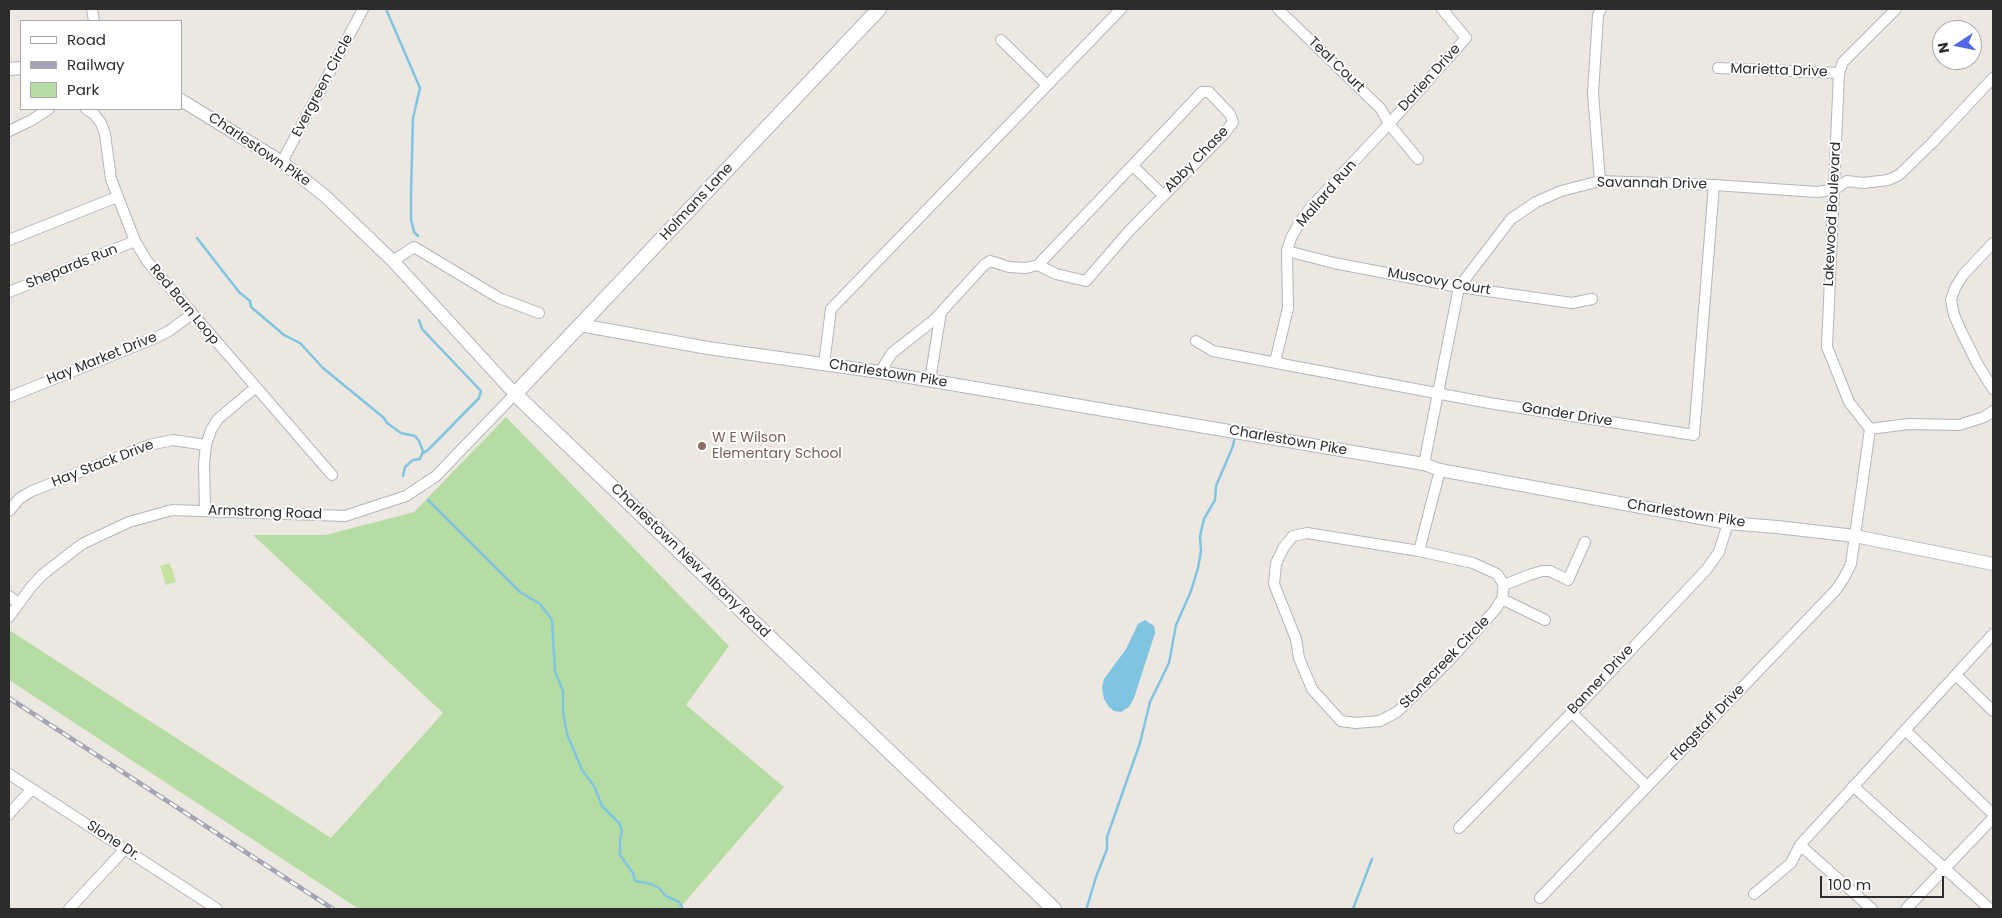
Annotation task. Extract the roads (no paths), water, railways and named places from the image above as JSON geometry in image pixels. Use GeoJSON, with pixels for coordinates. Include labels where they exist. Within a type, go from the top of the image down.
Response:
{"type":"FeatureCollection","features":[{"type":"Feature","properties":{"kind":"main road","name":"Holmans Lane"},"geometry":{"type":"LineString","coordinates":[[515,394],[879,9]]}},
{"type":"Feature","properties":{"kind":"main road","name":"Charlestown New Albany Road"},"geometry":{"type":"LineString","coordinates":[[515,394],[1048,907]]}},
{"type":"Feature","properties":{"kind":"street","name":"Evergreen Circle"},"geometry":{"type":"LineString","coordinates":[[282,162],[363,9]]}},
{"type":"Feature","properties":{"kind":"street"},"geometry":{"type":"LineString","coordinates":[[824,364],[831,309],[1121,9]]}},
{"type":"Feature","properties":{"kind":"street","name":"Teal Court"},"geometry":{"type":"LineString","coordinates":[[1278,9],[1381,109],[1389,124],[1418,158]]}},
{"type":"Feature","properties":{"kind":"street","name":"Darien Drive"},"geometry":{"type":"LineString","coordinates":[[1389,124],[1466,38],[1442,9]]}},
{"type":"Feature","properties":{"kind":"street"},"geometry":{"type":"LineString","coordinates":[[1600,181],[1593,93],[1598,15],[1601,9]]}},
{"type":"Feature","properties":{"kind":"street"},"geometry":{"type":"LineString","coordinates":[[1839,73],[1843,62],[1896,9]]}},
{"type":"Feature","properties":{"kind":"street"},"geometry":{"type":"LineString","coordinates":[[1002,40],[1047,85]]}},
{"type":"Feature","properties":{"kind":"street","name":"Marietta Drive"},"geometry":{"type":"LineString","coordinates":[[1718,68],[1839,73]]}},
{"type":"Feature","properties":{"kind":"street","name":"Lakewood Boulevard"},"geometry":{"type":"LineString","coordinates":[[1839,73],[1827,347],[1849,402],[1870,429]]}},
{"type":"Feature","properties":{"kind":"street","name":"Savannah Drive"},"geometry":{"type":"LineString","coordinates":[[1424,464],[1459,287],[1511,219],[1536,202],[1561,191],[1600,181],[1714,185],[1818,192],[1835,189],[1847,181],[1863,183],[1888,180],[1899,175],[1993,78]]}},
{"type":"Feature","properties":{"kind":"street","name":"Abby Chase"},"geometry":{"type":"LineString","coordinates":[[880,372],[892,353],[934,320],[984,265],[990,261],[1010,267],[1026,268],[1038,265],[1202,92],[1209,92],[1230,114],[1233,122],[1224,134],[1130,230],[1086,281],[1067,278],[1038,265]]}},
{"type":"Feature","properties":{"kind":"street","name":"Charlestown Pike"},"geometry":{"type":"LineString","coordinates":[[182,101],[282,162],[335,204]]}},
{"type":"Feature","properties":{"kind":"street"},"geometry":{"type":"LineString","coordinates":[[9,131],[30,122],[48,110]]}},
{"type":"Feature","properties":{"kind":"street","name":"Red Barn Loop"},"geometry":{"type":"LineString","coordinates":[[88,110],[94,114],[101,123],[105,134],[108,163],[117,196],[135,242],[147,261],[332,476]]}},
{"type":"Feature","properties":{"kind":"street","name":"Mallard Run"},"geometry":{"type":"LineString","coordinates":[[1275,362],[1288,308],[1286,251],[1300,222],[1311,207],[1389,124]]}},
{"type":"Feature","properties":{"kind":"street"},"geometry":{"type":"LineString","coordinates":[[1133,166],[1163,195]]}},
{"type":"Feature","properties":{"kind":"street","name":"Gander Drive"},"geometry":{"type":"LineString","coordinates":[[1196,341],[1213,351],[1489,403],[1694,435],[1714,185]]}},
{"type":"Feature","properties":{"kind":"street"},"geometry":{"type":"LineString","coordinates":[[9,240],[117,196]]}},
{"type":"Feature","properties":{"kind":"street","name":"Charlestown New Albany Road"},"geometry":{"type":"LineString","coordinates":[[335,204],[393,261],[515,394]]}},
{"type":"Feature","properties":{"kind":"street","name":"Shepards Run"},"geometry":{"type":"LineString","coordinates":[[9,292],[135,242]]}},
{"type":"Feature","properties":{"kind":"street"},"geometry":{"type":"LineString","coordinates":[[1993,243],[1962,275],[1951,300],[1954,315],[1962,333],[1993,389]]}},
{"type":"Feature","properties":{"kind":"street"},"geometry":{"type":"LineString","coordinates":[[393,261],[414,247],[499,298],[511,304],[539,312]]}},
{"type":"Feature","properties":{"kind":"street","name":"Muscovy Court"},"geometry":{"type":"LineString","coordinates":[[1286,251],[1334,264],[1459,287],[1572,303],[1592,299]]}},
{"type":"Feature","properties":{"kind":"street"},"geometry":{"type":"LineString","coordinates":[[930,380],[941,312]]}},
{"type":"Feature","properties":{"kind":"street","name":"Hay Market Drive"},"geometry":{"type":"LineString","coordinates":[[9,397],[153,339],[170,331],[192,314]]}},
{"type":"Feature","properties":{"kind":"street","name":"Charlestown Pike"},"geometry":{"type":"LineString","coordinates":[[580,325],[708,348],[930,380],[1424,464],[1440,470],[1728,523],[1856,536],[1993,564]]}},
{"type":"Feature","properties":{"kind":"street"},"geometry":{"type":"LineString","coordinates":[[206,510],[206,445],[211,430],[218,419],[256,388]]}},
{"type":"Feature","properties":{"kind":"street","name":"Armstrong Road"},"geometry":{"type":"LineString","coordinates":[[9,617],[18,603],[42,575],[82,544],[128,522],[172,510],[345,516],[406,496],[436,476],[515,394]]}},
{"type":"Feature","properties":{"kind":"street"},"geometry":{"type":"LineString","coordinates":[[1856,536],[1870,429],[1908,424],[1958,425],[1984,417],[1993,411]]}},
{"type":"Feature","properties":{"kind":"street","name":"Hay Stack Drive"},"geometry":{"type":"LineString","coordinates":[[9,511],[20,498],[32,491],[148,445],[173,440],[206,445]]}},
{"type":"Feature","properties":{"kind":"street"},"geometry":{"type":"LineString","coordinates":[[1419,551],[1440,470]]}},
{"type":"Feature","properties":{"kind":"street","name":"Banner Drive"},"geometry":{"type":"LineString","coordinates":[[1459,828],[1570,712],[1582,702],[1706,570],[1719,552],[1728,523]]}},
{"type":"Feature","properties":{"kind":"street","name":"Stonecreek Circle"},"geometry":{"type":"LineString","coordinates":[[1307,533],[1419,551],[1473,563],[1497,574],[1504,585],[1502,599],[1496,610],[1448,662],[1397,712],[1380,721],[1356,723],[1341,722],[1312,689],[1299,658],[1296,639],[1274,584],[1276,564],[1284,547],[1293,536],[1307,533]]}},
{"type":"Feature","properties":{"kind":"street","name":"Flagstaff Drive"},"geometry":{"type":"LineString","coordinates":[[1540,898],[1835,591],[1851,564],[1856,536]]}},
{"type":"Feature","properties":{"kind":"street"},"geometry":{"type":"LineString","coordinates":[[1504,585],[1542,572],[1550,572],[1568,580],[1585,542]]}},
{"type":"Feature","properties":{"kind":"street"},"geometry":{"type":"LineString","coordinates":[[9,596],[18,603]]}},
{"type":"Feature","properties":{"kind":"street"},"geometry":{"type":"LineString","coordinates":[[1502,599],[1545,620]]}},
{"type":"Feature","properties":{"kind":"street"},"geometry":{"type":"LineString","coordinates":[[1754,894],[1791,863],[1800,844],[1993,634]]}},
{"type":"Feature","properties":{"kind":"street"},"geometry":{"type":"LineString","coordinates":[[1956,675],[1993,711]]}},
{"type":"Feature","properties":{"kind":"street"},"geometry":{"type":"LineString","coordinates":[[1570,712],[1646,786]]}},
{"type":"Feature","properties":{"kind":"street"},"geometry":{"type":"LineString","coordinates":[[1905,730],[1993,814]]}},
{"type":"Feature","properties":{"kind":"street","name":"Slone Dr."},"geometry":{"type":"LineString","coordinates":[[9,774],[217,909]]}},
{"type":"Feature","properties":{"kind":"street"},"geometry":{"type":"LineString","coordinates":[[1854,786],[1990,909]]}},
{"type":"Feature","properties":{"kind":"street"},"geometry":{"type":"LineString","coordinates":[[9,814],[32,789]]}},
{"type":"Feature","properties":{"kind":"street"},"geometry":{"type":"LineString","coordinates":[[1906,909],[1993,818]]}},
{"type":"Feature","properties":{"kind":"street"},"geometry":{"type":"LineString","coordinates":[[1800,844],[1872,909]]}},
{"type":"Feature","properties":{"kind":"street"},"geometry":{"type":"LineString","coordinates":[[69,909],[125,849]]}},
{"type":"Feature","properties":{"kind":"water"},"geometry":{"type":"Polygon","coordinates":[[[1145,620],[1154,626],[1155,633],[1134,698],[1129,707],[1121,712],[1114,711],[1104,699],[1102,688],[1104,679],[1126,649],[1138,624],[1145,620]]]}},
{"type":"Feature","properties":{"kind":"waterway"},"geometry":{"type":"LineString","coordinates":[[386,9],[420,88],[413,118],[411,192],[411,219],[414,232],[418,236]]}},
{"type":"Feature","properties":{"kind":"waterway"},"geometry":{"type":"LineString","coordinates":[[197,238],[239,292],[250,301],[251,307],[284,335],[300,343],[323,368],[384,418],[387,423],[401,433],[415,436],[423,451],[420,459],[413,460],[405,467],[403,476]]}},
{"type":"Feature","properties":{"kind":"waterway"},"geometry":{"type":"LineString","coordinates":[[419,320],[422,329],[481,391],[479,398],[422,454]]}},
{"type":"Feature","properties":{"kind":"waterway"},"geometry":{"type":"LineString","coordinates":[[1087,907],[1107,849],[1107,837],[1140,743],[1150,702],[1169,663],[1176,625],[1191,591],[1198,568],[1201,551],[1200,536],[1204,519],[1215,500],[1216,486],[1233,446],[1235,436]]}},
{"type":"Feature","properties":{"kind":"waterway"},"geometry":{"type":"LineString","coordinates":[[428,500],[520,592],[540,604],[552,620],[555,672],[563,691],[563,712],[567,734],[582,770],[594,786],[602,806],[619,823],[622,831],[620,855],[633,873],[635,881],[651,884],[659,888],[666,896],[679,902],[683,909]]}},
{"type":"Feature","properties":{"kind":"waterway"},"geometry":{"type":"LineString","coordinates":[[1353,909],[1372,859]]}},
{"type":"Feature","properties":{"kind":"railway"},"geometry":{"type":"LineString","coordinates":[[9,698],[333,909]]}},
{"type":"Feature","properties":{"kind":"place","name":"W E Wilson Elementary School"},"geometry":{"type":"Point","coordinates":[702,446]}}]}
